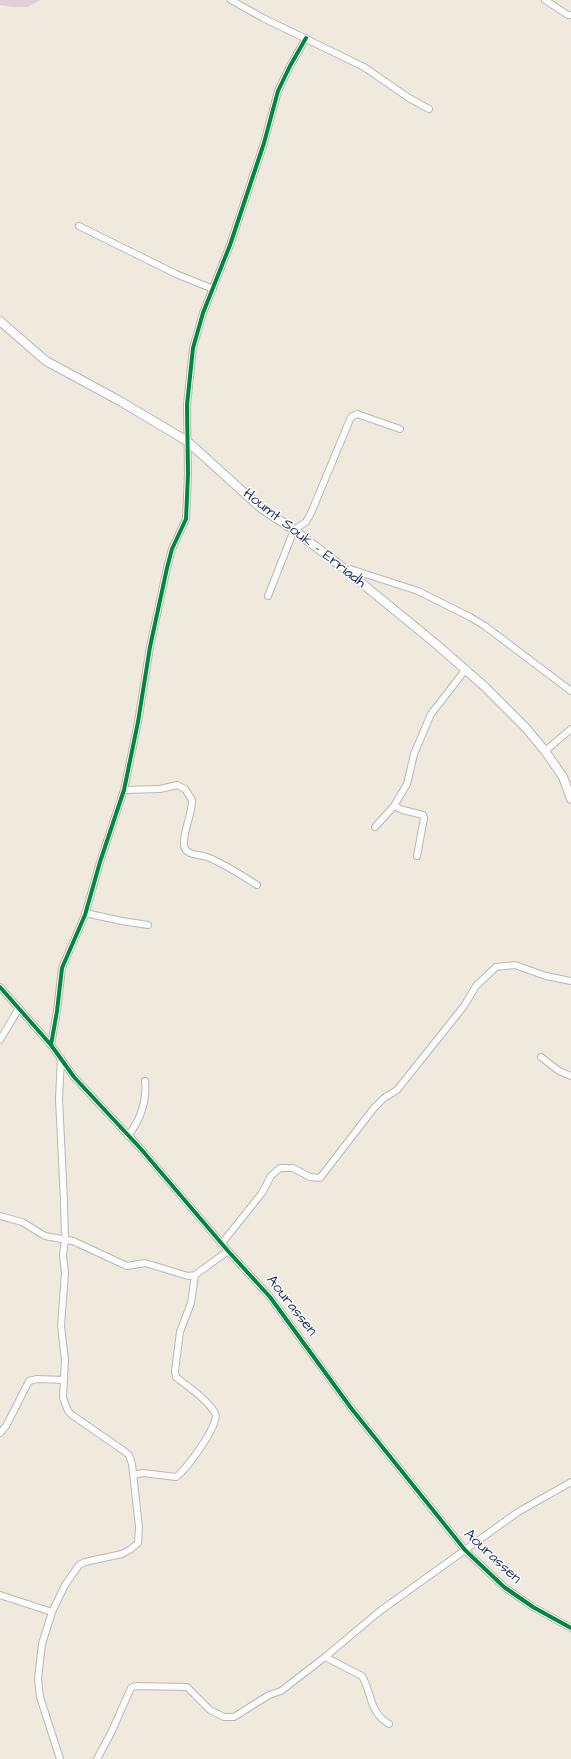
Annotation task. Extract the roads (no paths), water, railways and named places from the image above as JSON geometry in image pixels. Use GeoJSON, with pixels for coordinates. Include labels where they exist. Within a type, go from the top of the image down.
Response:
{"type":"FeatureCollection","features":[{"type":"Feature","properties":{"kind":"street"},"geometry":{"type":"LineString","coordinates":[[231,0],[263,18],[375,73],[409,98],[428,109]]}},
{"type":"Feature","properties":{"kind":"street"},"geometry":{"type":"LineString","coordinates":[[545,0],[571,15]]}},
{"type":"Feature","properties":{"kind":"street"},"geometry":{"type":"LineString","coordinates":[[51,1044],[57,1011],[62,968],[86,913],[100,862],[124,790],[138,722],[150,646],[167,568],[172,549],[186,519],[188,474],[188,386],[193,348],[203,313],[230,245],[264,143],[278,90],[306,38]]}},
{"type":"Feature","properties":{"kind":"street"},"geometry":{"type":"LineString","coordinates":[[79,226],[176,274],[212,289]]}},
{"type":"Feature","properties":{"kind":"street","name":"Houmt Souk - Erriadh"},"geometry":{"type":"LineString","coordinates":[[0,321],[46,361],[113,397],[187,441],[261,508],[294,530],[342,567],[466,669],[512,713],[545,751],[563,777],[571,799]]}},
{"type":"Feature","properties":{"kind":"street"},"geometry":{"type":"LineString","coordinates":[[268,596],[294,530],[306,522],[351,417],[357,414],[400,429]]}},
{"type":"Feature","properties":{"kind":"street"},"geometry":{"type":"LineString","coordinates":[[342,567],[418,591],[463,613],[485,626],[571,691]]}},
{"type":"Feature","properties":{"kind":"street"},"geometry":{"type":"LineString","coordinates":[[375,827],[394,806],[407,784],[414,754],[431,714],[466,669]]}},
{"type":"Feature","properties":{"kind":"street"},"geometry":{"type":"LineString","coordinates":[[545,751],[571,729]]}},
{"type":"Feature","properties":{"kind":"street"},"geometry":{"type":"LineString","coordinates":[[124,790],[160,789],[177,785],[182,786],[192,800],[190,816],[184,837],[184,848],[187,851],[206,856],[258,885]]}},
{"type":"Feature","properties":{"kind":"street"},"geometry":{"type":"LineString","coordinates":[[394,806],[424,818],[417,856]]}},
{"type":"Feature","properties":{"kind":"street"},"geometry":{"type":"LineString","coordinates":[[86,913],[122,922],[148,925]]}},
{"type":"Feature","properties":{"kind":"street"},"geometry":{"type":"LineString","coordinates":[[222,1243],[262,1193],[271,1176],[280,1168],[293,1168],[310,1177],[320,1178],[374,1108],[384,1098],[397,1090],[464,1006],[476,986],[496,967],[515,966],[546,976],[571,981]]}},
{"type":"Feature","properties":{"kind":"street","name":"Aourassen"},"geometry":{"type":"LineString","coordinates":[[0,987],[51,1044],[74,1077],[128,1136],[284,1314],[351,1408],[465,1550],[504,1587],[533,1607],[571,1628]]}},
{"type":"Feature","properties":{"kind":"street"},"geometry":{"type":"LineString","coordinates":[[0,1040],[19,1008]]}},
{"type":"Feature","properties":{"kind":"street"},"geometry":{"type":"LineString","coordinates":[[541,1057],[559,1071],[571,1076]]}},
{"type":"Feature","properties":{"kind":"street"},"geometry":{"type":"LineString","coordinates":[[60,1759],[40,1697],[38,1679],[42,1644],[52,1612],[65,1585],[79,1565],[122,1554],[131,1549],[138,1543],[139,1527],[133,1475],[129,1455],[68,1412],[63,1398],[65,1360],[61,1312],[65,1273],[63,1255],[64,1240],[59,1105],[61,1058]]}},
{"type":"Feature","properties":{"kind":"street"},"geometry":{"type":"LineString","coordinates":[[128,1136],[136,1125],[143,1109],[146,1097],[145,1081]]}},
{"type":"Feature","properties":{"kind":"street"},"geometry":{"type":"LineString","coordinates":[[0,1216],[22,1222],[45,1236],[73,1241],[126,1266],[145,1262],[182,1275],[195,1275],[228,1251]]}},
{"type":"Feature","properties":{"kind":"street"},"geometry":{"type":"LineString","coordinates":[[133,1475],[144,1473],[176,1477],[183,1472],[216,1421],[215,1413],[200,1397],[176,1377],[175,1371],[180,1332],[191,1303],[195,1275]]}},
{"type":"Feature","properties":{"kind":"street"},"geometry":{"type":"LineString","coordinates":[[0,1433],[6,1426],[28,1380],[64,1380]]}},
{"type":"Feature","properties":{"kind":"street"},"geometry":{"type":"LineString","coordinates":[[96,1759],[111,1733],[131,1688],[135,1686],[187,1687],[210,1710],[228,1718],[234,1716],[269,1695],[281,1691],[380,1612],[465,1550],[518,1512],[571,1482]]}},
{"type":"Feature","properties":{"kind":"street"},"geometry":{"type":"LineString","coordinates":[[0,1595],[52,1612]]}},
{"type":"Feature","properties":{"kind":"street"},"geometry":{"type":"LineString","coordinates":[[325,1657],[362,1676],[374,1710],[380,1718],[389,1724]]}}]}
